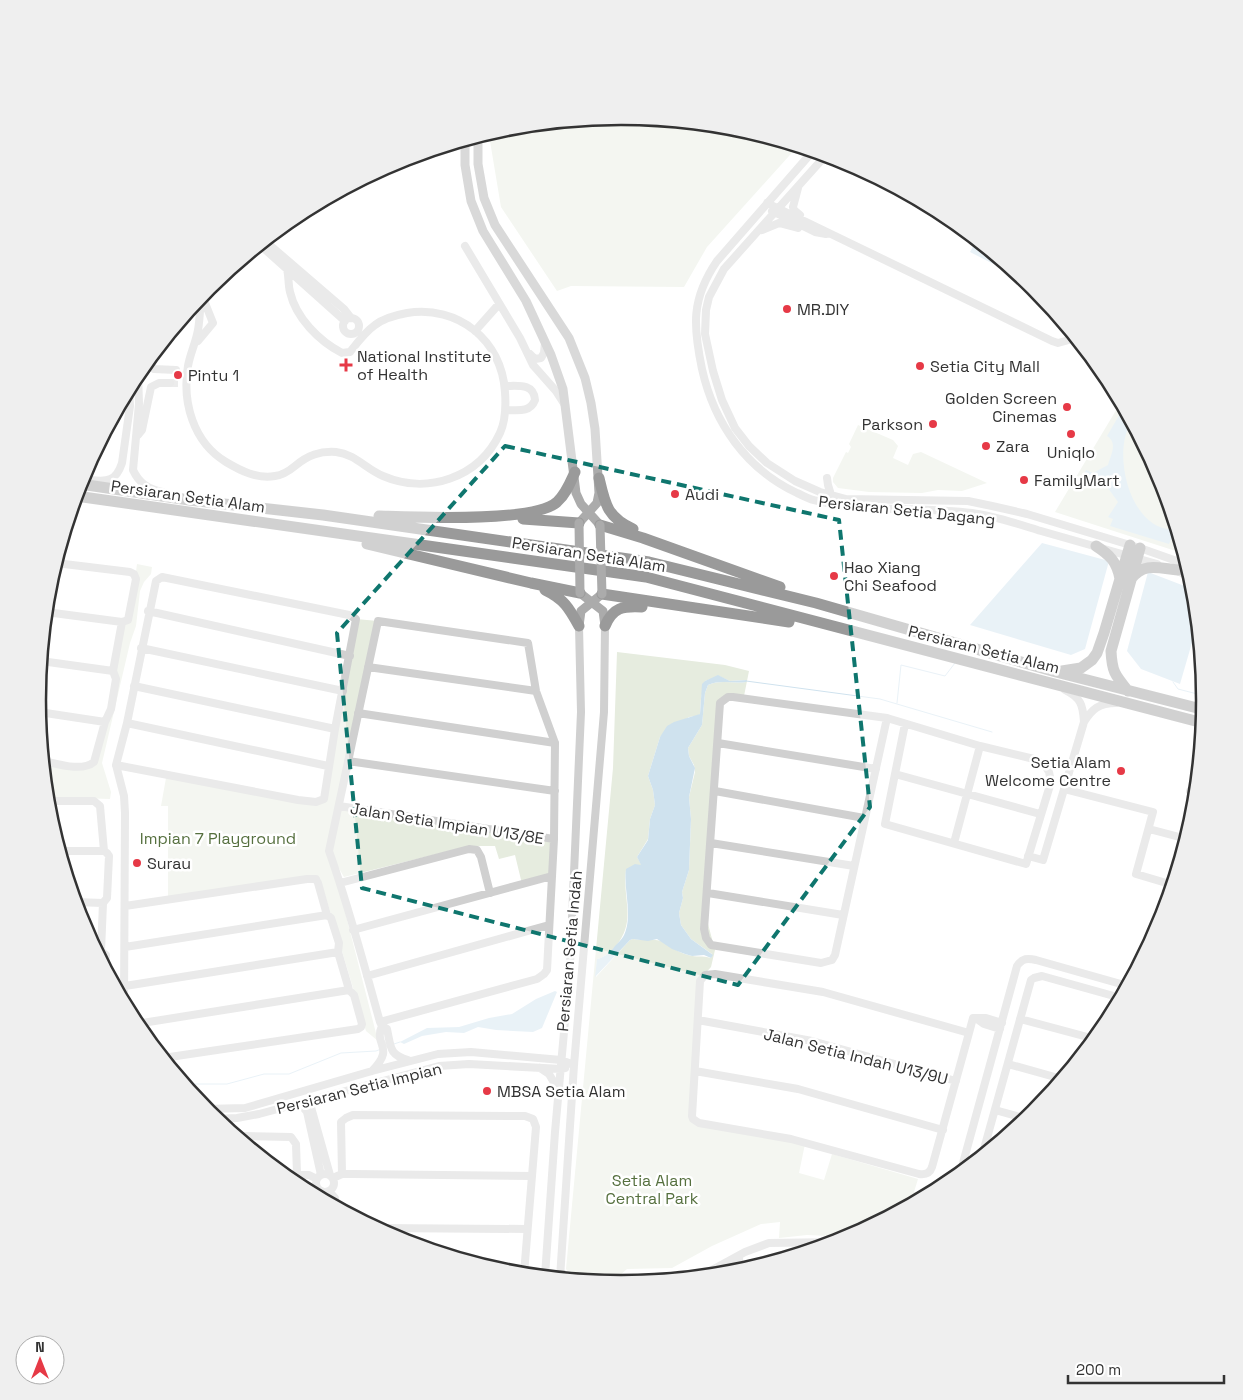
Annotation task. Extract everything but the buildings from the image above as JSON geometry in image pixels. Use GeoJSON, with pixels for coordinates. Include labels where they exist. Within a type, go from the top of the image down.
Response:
{"type":"FeatureCollection","features":[{"type":"Feature","properties":{"kind":"highway"},"geometry":{"type":"LineString","coordinates":[[323,515],[411,517],[496,516],[533,513],[549,508],[557,502],[566,490],[575,472]]}},
{"type":"Feature","properties":{"kind":"highway"},"geometry":{"type":"LineString","coordinates":[[599,478],[607,509],[621,524],[689,554]]}},
{"type":"Feature","properties":{"kind":"highway","name":"Persiaran Setia Alam"},"geometry":{"type":"LineString","coordinates":[[88,485],[189,500],[323,515],[650,562],[816,603],[1128,703],[1196,721]]}},
{"type":"Feature","properties":{"kind":"highway","name":"Persiaran Setia Alam"},"geometry":{"type":"LineString","coordinates":[[84,497],[646,577],[858,633],[1054,678],[1128,691],[1197,708]]}},
{"type":"Feature","properties":{"kind":"highway"},"geometry":{"type":"LineString","coordinates":[[496,516],[580,523]]}},
{"type":"Feature","properties":{"kind":"highway"},"geometry":{"type":"LineString","coordinates":[[600,525],[689,554],[816,603]]}},
{"type":"Feature","properties":{"kind":"highway"},"geometry":{"type":"LineString","coordinates":[[297,528],[580,593]]}},
{"type":"Feature","properties":{"kind":"highway"},"geometry":{"type":"LineString","coordinates":[[1096,546],[1114,560],[1125,581]]}},
{"type":"Feature","properties":{"kind":"highway"},"geometry":{"type":"LineString","coordinates":[[1133,551],[1111,651],[1112,667],[1128,691],[1139,690],[1197,704]]}},
{"type":"Feature","properties":{"kind":"highway"},"geometry":{"type":"LineString","coordinates":[[1054,678],[1081,668],[1092,660],[1125,581],[1142,568],[1181,568]]}},
{"type":"Feature","properties":{"kind":"highway"},"geometry":{"type":"LineString","coordinates":[[531,583],[554,594],[567,604],[579,626]]}},
{"type":"Feature","properties":{"kind":"highway"},"geometry":{"type":"LineString","coordinates":[[602,594],[655,604],[727,612],[858,633]]}},
{"type":"Feature","properties":{"kind":"highway"},"geometry":{"type":"LineString","coordinates":[[604,626],[608,618],[617,609],[655,604]]}},
{"type":"Feature","properties":{"kind":"main road"},"geometry":{"type":"LineString","coordinates":[[478,143],[478,164],[484,198],[495,225],[569,338],[580,364],[592,403],[596,429],[599,478],[598,498],[590,512],[580,523],[580,593],[603,612],[604,626]]}},
{"type":"Feature","properties":{"kind":"main road"},"geometry":{"type":"LineString","coordinates":[[465,146],[465,165],[471,202],[483,231],[526,301],[545,342],[563,389],[578,499],[600,525],[602,594],[581,611],[579,626]]}},
{"type":"Feature","properties":{"kind":"street","name":"Persiaran Setia Dagang"},"geometry":{"type":"LineString","coordinates":[[809,156],[731,243],[707,275],[700,294],[696,313],[696,338],[703,373],[714,406],[731,440],[744,455],[782,486],[817,501],[864,508],[972,513],[1096,546],[1133,551],[1181,567]]}},
{"type":"Feature","properties":{"kind":"street","name":"Persiaran Setia Dagang"},"geometry":{"type":"LineString","coordinates":[[821,161],[724,269],[709,297],[706,310],[705,334],[713,371],[722,400],[735,428],[749,446],[767,463],[795,481],[831,495],[846,499],[968,502],[992,506],[1028,514],[1181,567]]}},
{"type":"Feature","properties":{"kind":"street"},"geometry":{"type":"LineString","coordinates":[[798,187],[794,210],[816,229]]}},
{"type":"Feature","properties":{"kind":"street"},"geometry":{"type":"LineString","coordinates":[[765,205],[1052,341],[1058,343],[1070,340]]}},
{"type":"Feature","properties":{"kind":"street"},"geometry":{"type":"LineString","coordinates":[[759,232],[778,223],[816,229]]}},
{"type":"Feature","properties":{"kind":"street"},"geometry":{"type":"LineString","coordinates":[[265,249],[348,320],[344,309],[270,245]]}},
{"type":"Feature","properties":{"kind":"street"},"geometry":{"type":"LineString","coordinates":[[465,246],[528,352],[538,373],[556,391],[566,406]]}},
{"type":"Feature","properties":{"kind":"street"},"geometry":{"type":"LineString","coordinates":[[205,304],[213,323],[195,345],[182,370],[187,398],[192,419],[210,451],[243,471],[267,477],[278,476],[288,472],[307,457],[319,452],[329,452],[352,456],[381,475],[394,480],[420,485],[439,483],[454,478],[483,459],[500,432],[506,410],[505,386],[502,370],[496,357],[475,331],[457,319],[443,315],[416,312],[401,314],[389,317],[373,326],[350,352],[342,353],[328,344],[304,321],[295,305],[290,290],[287,269]]}},
{"type":"Feature","properties":{"kind":"street"},"geometry":{"type":"LineString","coordinates":[[290,290],[297,286],[306,286]]}},
{"type":"Feature","properties":{"kind":"street"},"geometry":{"type":"LineString","coordinates":[[475,331],[500,304]]}},
{"type":"Feature","properties":{"kind":"street"},"geometry":{"type":"LineString","coordinates":[[195,345],[199,310]]}},
{"type":"Feature","properties":{"kind":"street"},"geometry":{"type":"LineString","coordinates":[[528,352],[536,359],[541,358],[544,353],[545,342]]}},
{"type":"Feature","properties":{"kind":"street"},"geometry":{"type":"LineString","coordinates":[[153,367],[154,369],[182,370]]}},
{"type":"Feature","properties":{"kind":"street"},"geometry":{"type":"LineString","coordinates":[[136,438],[142,430],[152,387],[159,383],[170,383]]}},
{"type":"Feature","properties":{"kind":"street"},"geometry":{"type":"LineString","coordinates":[[505,386],[526,386],[533,392],[535,400],[530,408],[506,410]]}},
{"type":"Feature","properties":{"kind":"street"},"geometry":{"type":"LineString","coordinates":[[138,387],[139,404],[133,462],[136,478],[144,486],[179,495],[189,500]]}},
{"type":"Feature","properties":{"kind":"street"},"geometry":{"type":"LineString","coordinates":[[90,479],[108,480],[114,477],[120,470],[130,401]]}},
{"type":"Feature","properties":{"kind":"street"},"geometry":{"type":"LineString","coordinates":[[827,478],[831,495]]}},
{"type":"Feature","properties":{"kind":"street"},"geometry":{"type":"LineString","coordinates":[[795,481],[817,485]]}},
{"type":"Feature","properties":{"kind":"street"},"geometry":{"type":"LineString","coordinates":[[53,613],[122,622],[128,620],[134,598],[136,579],[134,574],[130,572],[63,564]]}},
{"type":"Feature","properties":{"kind":"street"},"geometry":{"type":"LineString","coordinates":[[116,765],[316,802],[324,799],[328,766],[356,619],[349,615],[162,577],[156,581],[148,611],[127,723],[116,765],[124,796],[125,813],[125,991]]}},
{"type":"Feature","properties":{"kind":"street"},"geometry":{"type":"LineString","coordinates":[[148,611],[350,656]]}},
{"type":"Feature","properties":{"kind":"street"},"geometry":{"type":"LineString","coordinates":[[381,1024],[537,979],[546,970],[554,839],[554,743],[536,691],[528,643],[378,621],[330,851],[381,1024],[379,1032],[385,1038],[388,1053]]}},
{"type":"Feature","properties":{"kind":"street"},"geometry":{"type":"LineString","coordinates":[[50,762],[80,767],[92,765],[94,762],[105,722],[111,709],[116,679],[113,670],[122,622]]}},
{"type":"Feature","properties":{"kind":"street","name":"Persiaran Setia Indah"},"geometry":{"type":"LineString","coordinates":[[545,1270],[558,1091],[570,964],[581,722],[579,626]]}},
{"type":"Feature","properties":{"kind":"street","name":"Persiaran Setia Indah"},"geometry":{"type":"LineString","coordinates":[[560,1271],[574,1065],[604,712],[604,626]]}},
{"type":"Feature","properties":{"kind":"street"},"geometry":{"type":"LineString","coordinates":[[141,648],[343,691]]}},
{"type":"Feature","properties":{"kind":"street"},"geometry":{"type":"LineString","coordinates":[[47,662],[113,670]]}},
{"type":"Feature","properties":{"kind":"street"},"geometry":{"type":"LineString","coordinates":[[368,667],[536,691]]}},
{"type":"Feature","properties":{"kind":"street"},"geometry":{"type":"LineString","coordinates":[[1054,678],[1080,700],[1083,708],[1084,722]]}},
{"type":"Feature","properties":{"kind":"street"},"geometry":{"type":"LineString","coordinates":[[134,686],[335,729]]}},
{"type":"Feature","properties":{"kind":"street"},"geometry":{"type":"LineString","coordinates":[[887,718],[835,955],[832,960],[821,964],[711,945],[706,938],[704,929],[720,703],[728,698],[733,697],[887,718],[980,746],[1034,759],[1044,764],[1049,772],[1051,782],[1026,864],[884,824],[905,724]]}},
{"type":"Feature","properties":{"kind":"street"},"geometry":{"type":"LineString","coordinates":[[1028,856],[1043,860],[1084,722],[1090,712],[1097,706],[1107,703],[1128,703]]}},
{"type":"Feature","properties":{"kind":"street"},"geometry":{"type":"LineString","coordinates":[[46,713],[105,722]]}},
{"type":"Feature","properties":{"kind":"street"},"geometry":{"type":"LineString","coordinates":[[358,714],[554,743]]}},
{"type":"Feature","properties":{"kind":"street"},"geometry":{"type":"LineString","coordinates":[[127,723],[328,766]]}},
{"type":"Feature","properties":{"kind":"street"},"geometry":{"type":"LineString","coordinates":[[718,743],[876,769]]}},
{"type":"Feature","properties":{"kind":"street"},"geometry":{"type":"LineString","coordinates":[[954,844],[980,746]]}},
{"type":"Feature","properties":{"kind":"street"},"geometry":{"type":"LineString","coordinates":[[348,761],[554,791]]}},
{"type":"Feature","properties":{"kind":"street"},"geometry":{"type":"LineString","coordinates":[[895,774],[1040,814]]}},
{"type":"Feature","properties":{"kind":"street"},"geometry":{"type":"LineString","coordinates":[[1064,789],[1153,812],[1136,874],[1167,883]]}},
{"type":"Feature","properties":{"kind":"street"},"geometry":{"type":"LineString","coordinates":[[715,791],[864,818]]}},
{"type":"Feature","properties":{"kind":"street"},"geometry":{"type":"LineString","coordinates":[[55,801],[94,801],[100,806],[104,851],[108,856],[108,883],[107,898],[102,903],[100,941]]}},
{"type":"Feature","properties":{"kind":"street","name":"Jalan Setia Impian U13/8E"},"geometry":{"type":"LineString","coordinates":[[339,806],[554,839]]}},
{"type":"Feature","properties":{"kind":"street"},"geometry":{"type":"LineString","coordinates":[[1149,829],[1180,837]]}},
{"type":"Feature","properties":{"kind":"street"},"geometry":{"type":"LineString","coordinates":[[711,842],[854,866]]}},
{"type":"Feature","properties":{"kind":"street"},"geometry":{"type":"LineString","coordinates":[[340,883],[469,849],[476,850],[481,857],[490,893]]}},
{"type":"Feature","properties":{"kind":"street"},"geometry":{"type":"LineString","coordinates":[[67,851],[104,851]]}},
{"type":"Feature","properties":{"kind":"street"},"geometry":{"type":"LineString","coordinates":[[353,930],[552,876]]}},
{"type":"Feature","properties":{"kind":"street"},"geometry":{"type":"LineString","coordinates":[[125,906],[316,879],[326,915]]}},
{"type":"Feature","properties":{"kind":"street"},"geometry":{"type":"LineString","coordinates":[[708,893],[843,916]]}},
{"type":"Feature","properties":{"kind":"street"},"geometry":{"type":"LineString","coordinates":[[83,902],[102,903]]}},
{"type":"Feature","properties":{"kind":"street"},"geometry":{"type":"LineString","coordinates":[[125,947],[326,915],[331,918],[339,943],[338,952],[349,990],[354,995],[362,1027],[171,1057]]}},
{"type":"Feature","properties":{"kind":"street"},"geometry":{"type":"LineString","coordinates":[[368,976],[549,925]]}},
{"type":"Feature","properties":{"kind":"street"},"geometry":{"type":"LineString","coordinates":[[125,986],[338,952]]}},
{"type":"Feature","properties":{"kind":"street"},"geometry":{"type":"LineString","coordinates":[[963,1162],[1017,966],[1024,959],[1036,960],[1122,984]]}},
{"type":"Feature","properties":{"kind":"street"},"geometry":{"type":"LineString","coordinates":[[969,1033],[823,992],[715,974],[705,975],[700,981],[693,1120],[699,1123],[791,1139],[919,1174],[925,1174],[930,1171],[956,1081],[969,1033],[973,1018],[986,1018],[1001,1026]]}},
{"type":"Feature","properties":{"kind":"street"},"geometry":{"type":"LineString","coordinates":[[985,1145],[1030,983],[1034,978],[1042,976],[1115,996]]}},
{"type":"Feature","properties":{"kind":"street"},"geometry":{"type":"LineString","coordinates":[[145,1023],[349,990]]}},
{"type":"Feature","properties":{"kind":"street","name":"Jalan Setia Indah U13/9U"},"geometry":{"type":"LineString","coordinates":[[698,1020],[812,1041],[956,1081]]}},
{"type":"Feature","properties":{"kind":"street"},"geometry":{"type":"LineString","coordinates":[[1020,1020],[1087,1037]]}},
{"type":"Feature","properties":{"kind":"street"},"geometry":{"type":"LineString","coordinates":[[539,1058],[554,1054],[560,1050],[563,1043]]}},
{"type":"Feature","properties":{"kind":"street","name":"Persiaran Setia Impian"},"geometry":{"type":"LineString","coordinates":[[217,1109],[238,1108],[259,1104],[410,1060],[438,1054],[470,1052],[561,1060],[574,1065]]}},
{"type":"Feature","properties":{"kind":"street"},"geometry":{"type":"LineString","coordinates":[[388,1053],[410,1060]]}},
{"type":"Feature","properties":{"kind":"street"},"geometry":{"type":"LineString","coordinates":[[372,1071],[388,1053]]}},
{"type":"Feature","properties":{"kind":"street","name":"Persiaran Setia Impian"},"geometry":{"type":"LineString","coordinates":[[227,1118],[259,1114],[439,1066],[469,1064],[560,1070],[574,1065]]}},
{"type":"Feature","properties":{"kind":"street"},"geometry":{"type":"LineString","coordinates":[[1008,1064],[1055,1077]]}},
{"type":"Feature","properties":{"kind":"street"},"geometry":{"type":"LineString","coordinates":[[539,1068],[549,1074],[558,1091]]}},
{"type":"Feature","properties":{"kind":"street"},"geometry":{"type":"LineString","coordinates":[[694,1072],[798,1089],[942,1130]]}},
{"type":"Feature","properties":{"kind":"street"},"geometry":{"type":"LineString","coordinates":[[259,1104],[301,1095],[306,1096],[310,1100],[313,1112],[319,1177],[316,1187]]}},
{"type":"Feature","properties":{"kind":"street"},"geometry":{"type":"LineString","coordinates":[[313,1112],[314,1102],[322,1096]]}},
{"type":"Feature","properties":{"kind":"street"},"geometry":{"type":"LineString","coordinates":[[294,1104],[302,1106],[307,1112],[334,1183],[329,1191]]}},
{"type":"Feature","properties":{"kind":"street"},"geometry":{"type":"LineString","coordinates":[[995,1110],[1018,1116]]}},
{"type":"Feature","properties":{"kind":"street"},"geometry":{"type":"LineString","coordinates":[[342,1174],[342,1122],[353,1114],[525,1116],[533,1119],[536,1127],[524,1267]]}},
{"type":"Feature","properties":{"kind":"street"},"geometry":{"type":"LineString","coordinates":[[247,1136],[291,1137],[296,1144],[297,1174],[319,1177],[342,1174],[532,1176]]}},
{"type":"Feature","properties":{"kind":"street"},"geometry":{"type":"LineString","coordinates":[[323,1191],[329,1191],[335,1199]]}},
{"type":"Feature","properties":{"kind":"street"},"geometry":{"type":"LineString","coordinates":[[394,1228],[527,1229]]}},
{"type":"Feature","properties":{"kind":"street"},"geometry":{"type":"LineString","coordinates":[[721,1266],[746,1252],[769,1243],[813,1242]]}},
{"type":"Feature","properties":{"kind":"street"},"geometry":{"type":"LineString","coordinates":[[734,1264],[746,1252]]}},
{"type":"Feature","properties":{"kind":"highlighted area"},"geometry":{"type":"Polygon","coordinates":[[[505,446],[839,520],[870,807],[738,985],[362,888],[337,633],[505,446]]]}},
{"type":"Feature","properties":{"kind":"green space"},"geometry":{"type":"Polygon","coordinates":[[[584,126],[659,126],[734,136],[793,151],[707,247],[684,287],[571,286],[557,291],[501,207],[490,141],[546,130],[584,126]]]}},
{"type":"Feature","properties":{"kind":"green space"},"geometry":{"type":"Polygon","coordinates":[[[1117,408],[1153,480],[1177,551],[1055,512],[1117,408]]]}},
{"type":"Feature","properties":{"kind":"green space"},"geometry":{"type":"Polygon","coordinates":[[[858,425],[893,440],[898,446],[893,458],[908,465],[913,454],[921,452],[987,483],[962,491],[938,490],[922,493],[869,492],[838,488],[833,482],[833,478],[846,452],[848,453],[851,447],[849,444],[858,425]]]}},
{"type":"Feature","properties":{"kind":"green space"},"geometry":{"type":"Polygon","coordinates":[[[137,564],[152,567],[151,574],[144,582],[140,591],[136,626],[130,643],[102,763],[111,792],[110,799],[55,797],[50,764],[91,764],[107,713],[123,629],[126,624],[134,589],[137,564]]]}},
{"type":"Feature","properties":{"kind":"green space","name":"Impian 7 Playground"},"geometry":{"type":"Polygon","coordinates":[[[356,619],[378,621],[339,806],[554,839],[552,876],[522,884],[515,855],[499,859],[495,846],[469,846],[344,877],[330,853],[378,1041],[366,1031],[320,878],[168,897],[168,806],[161,806],[166,778],[298,800],[324,799],[356,619]]]}},
{"type":"Feature","properties":{"kind":"green space","name":"Setia Alam Central Park"},"geometry":{"type":"Polygon","coordinates":[[[617,652],[725,665],[749,671],[744,696],[730,695],[718,702],[704,909],[715,950],[711,967],[702,977],[693,1121],[805,1144],[799,1173],[824,1180],[832,1154],[918,1179],[914,1192],[917,1193],[876,1216],[829,1236],[807,1235],[779,1238],[780,1222],[761,1224],[712,1246],[672,1268],[627,1269],[620,1275],[568,1272],[566,1269],[613,768],[617,652]],[[719,676],[705,681],[700,714],[689,717],[660,737],[648,776],[653,790],[655,805],[650,819],[648,839],[637,857],[642,866],[626,870],[626,927],[614,948],[605,956],[597,959],[596,977],[633,939],[659,940],[684,954],[711,958],[712,954],[691,939],[681,925],[679,913],[683,898],[682,892],[689,870],[691,819],[689,797],[695,772],[688,748],[702,725],[705,693],[708,685],[718,682],[746,682],[746,680],[730,681],[719,676]]]}},
{"type":"Feature","properties":{"kind":"water"},"geometry":{"type":"Polygon","coordinates":[[[974,245],[1001,268],[970,252],[974,245]]]}},
{"type":"Feature","properties":{"kind":"water"},"geometry":{"type":"Polygon","coordinates":[[[1120,413],[1129,429],[1123,452],[1124,470],[1129,489],[1137,506],[1147,519],[1161,527],[1170,528],[1173,537],[1169,544],[1110,526],[1113,519],[1108,517],[1118,502],[1103,481],[1088,481],[1083,476],[1086,470],[1093,473],[1108,465],[1113,445],[1107,436],[1120,413]]]}},
{"type":"Feature","properties":{"kind":"water"},"geometry":{"type":"Polygon","coordinates":[[[1042,543],[1109,561],[1085,649],[1071,655],[970,625],[1042,543]]]}},
{"type":"Feature","properties":{"kind":"water"},"geometry":{"type":"Polygon","coordinates":[[[1148,572],[1186,586],[1193,638],[1180,684],[1141,669],[1127,651],[1148,572]]]}},
{"type":"Feature","properties":{"kind":"water"},"geometry":{"type":"Polygon","coordinates":[[[718,675],[730,681],[747,680],[746,682],[718,682],[708,685],[705,693],[702,725],[688,748],[689,756],[695,768],[689,797],[691,819],[689,870],[682,892],[683,898],[679,913],[681,925],[691,939],[713,955],[711,958],[704,955],[692,956],[672,949],[657,939],[648,941],[633,939],[595,977],[597,959],[611,951],[623,937],[626,929],[628,912],[626,869],[635,864],[641,865],[637,857],[648,840],[650,819],[655,805],[653,790],[648,776],[660,737],[667,726],[700,714],[702,684],[718,675]]]}},
{"type":"Feature","properties":{"kind":"water"},"geometry":{"type":"Polygon","coordinates":[[[555,991],[557,992],[542,1028],[533,1032],[478,1027],[464,1033],[446,1032],[422,1036],[404,1044],[400,1042],[427,1028],[459,1027],[489,1018],[512,1014],[536,999],[555,991]]]}},
{"type":"Feature","properties":{"kind":"waterway"},"geometry":{"type":"LineString","coordinates":[[897,703],[901,665],[945,676],[955,663]]}},
{"type":"Feature","properties":{"kind":"waterway"},"geometry":{"type":"LineString","coordinates":[[746,681],[880,699],[992,732]]}},
{"type":"Feature","properties":{"kind":"waterway"},"geometry":{"type":"LineString","coordinates":[[1173,682],[1178,689],[1197,694]]}},
{"type":"Feature","properties":{"kind":"waterway"},"geometry":{"type":"LineString","coordinates":[[394,1044],[400,1042]]}},
{"type":"Feature","properties":{"kind":"waterway"},"geometry":{"type":"LineString","coordinates":[[194,1084],[227,1084],[264,1074],[289,1074],[341,1053],[381,1049]]}},
{"type":"Feature","properties":{"kind":"tunnel"},"geometry":{"type":"LineString","coordinates":[[170,383],[182,383]]}},
{"type":"Feature","properties":{"kind":"place","name":"MR.DIY"},"geometry":{"type":"Point","coordinates":[787,309]}},
{"type":"Feature","properties":{"kind":"place","name":"National Institute of Health"},"geometry":{"type":"Point","coordinates":[346,365]}},
{"type":"Feature","properties":{"kind":"place","name":"Setia City Mall"},"geometry":{"type":"Point","coordinates":[920,366]}},
{"type":"Feature","properties":{"kind":"place","name":"Pintu 1"},"geometry":{"type":"Point","coordinates":[178,375]}},
{"type":"Feature","properties":{"kind":"place","name":"Golden Screen Cinemas"},"geometry":{"type":"Point","coordinates":[1067,407]}},
{"type":"Feature","properties":{"kind":"place","name":"Parkson"},"geometry":{"type":"Point","coordinates":[933,424]}},
{"type":"Feature","properties":{"kind":"place","name":"Uniqlo"},"geometry":{"type":"Point","coordinates":[1071,434]}},
{"type":"Feature","properties":{"kind":"place","name":"Zara"},"geometry":{"type":"Point","coordinates":[986,446]}},
{"type":"Feature","properties":{"kind":"place","name":"FamilyMart"},"geometry":{"type":"Point","coordinates":[1024,480]}},
{"type":"Feature","properties":{"kind":"place","name":"Audi"},"geometry":{"type":"Point","coordinates":[675,494]}},
{"type":"Feature","properties":{"kind":"place","name":"Hao Xiang Chi Seafood"},"geometry":{"type":"Point","coordinates":[834,576]}},
{"type":"Feature","properties":{"kind":"place","name":"Setia Alam Welcome Centre"},"geometry":{"type":"Point","coordinates":[1121,771]}},
{"type":"Feature","properties":{"kind":"place","name":"Surau"},"geometry":{"type":"Point","coordinates":[137,863]}},
{"type":"Feature","properties":{"kind":"place","name":"MBSA Setia Alam"},"geometry":{"type":"Point","coordinates":[487,1091]}}]}
